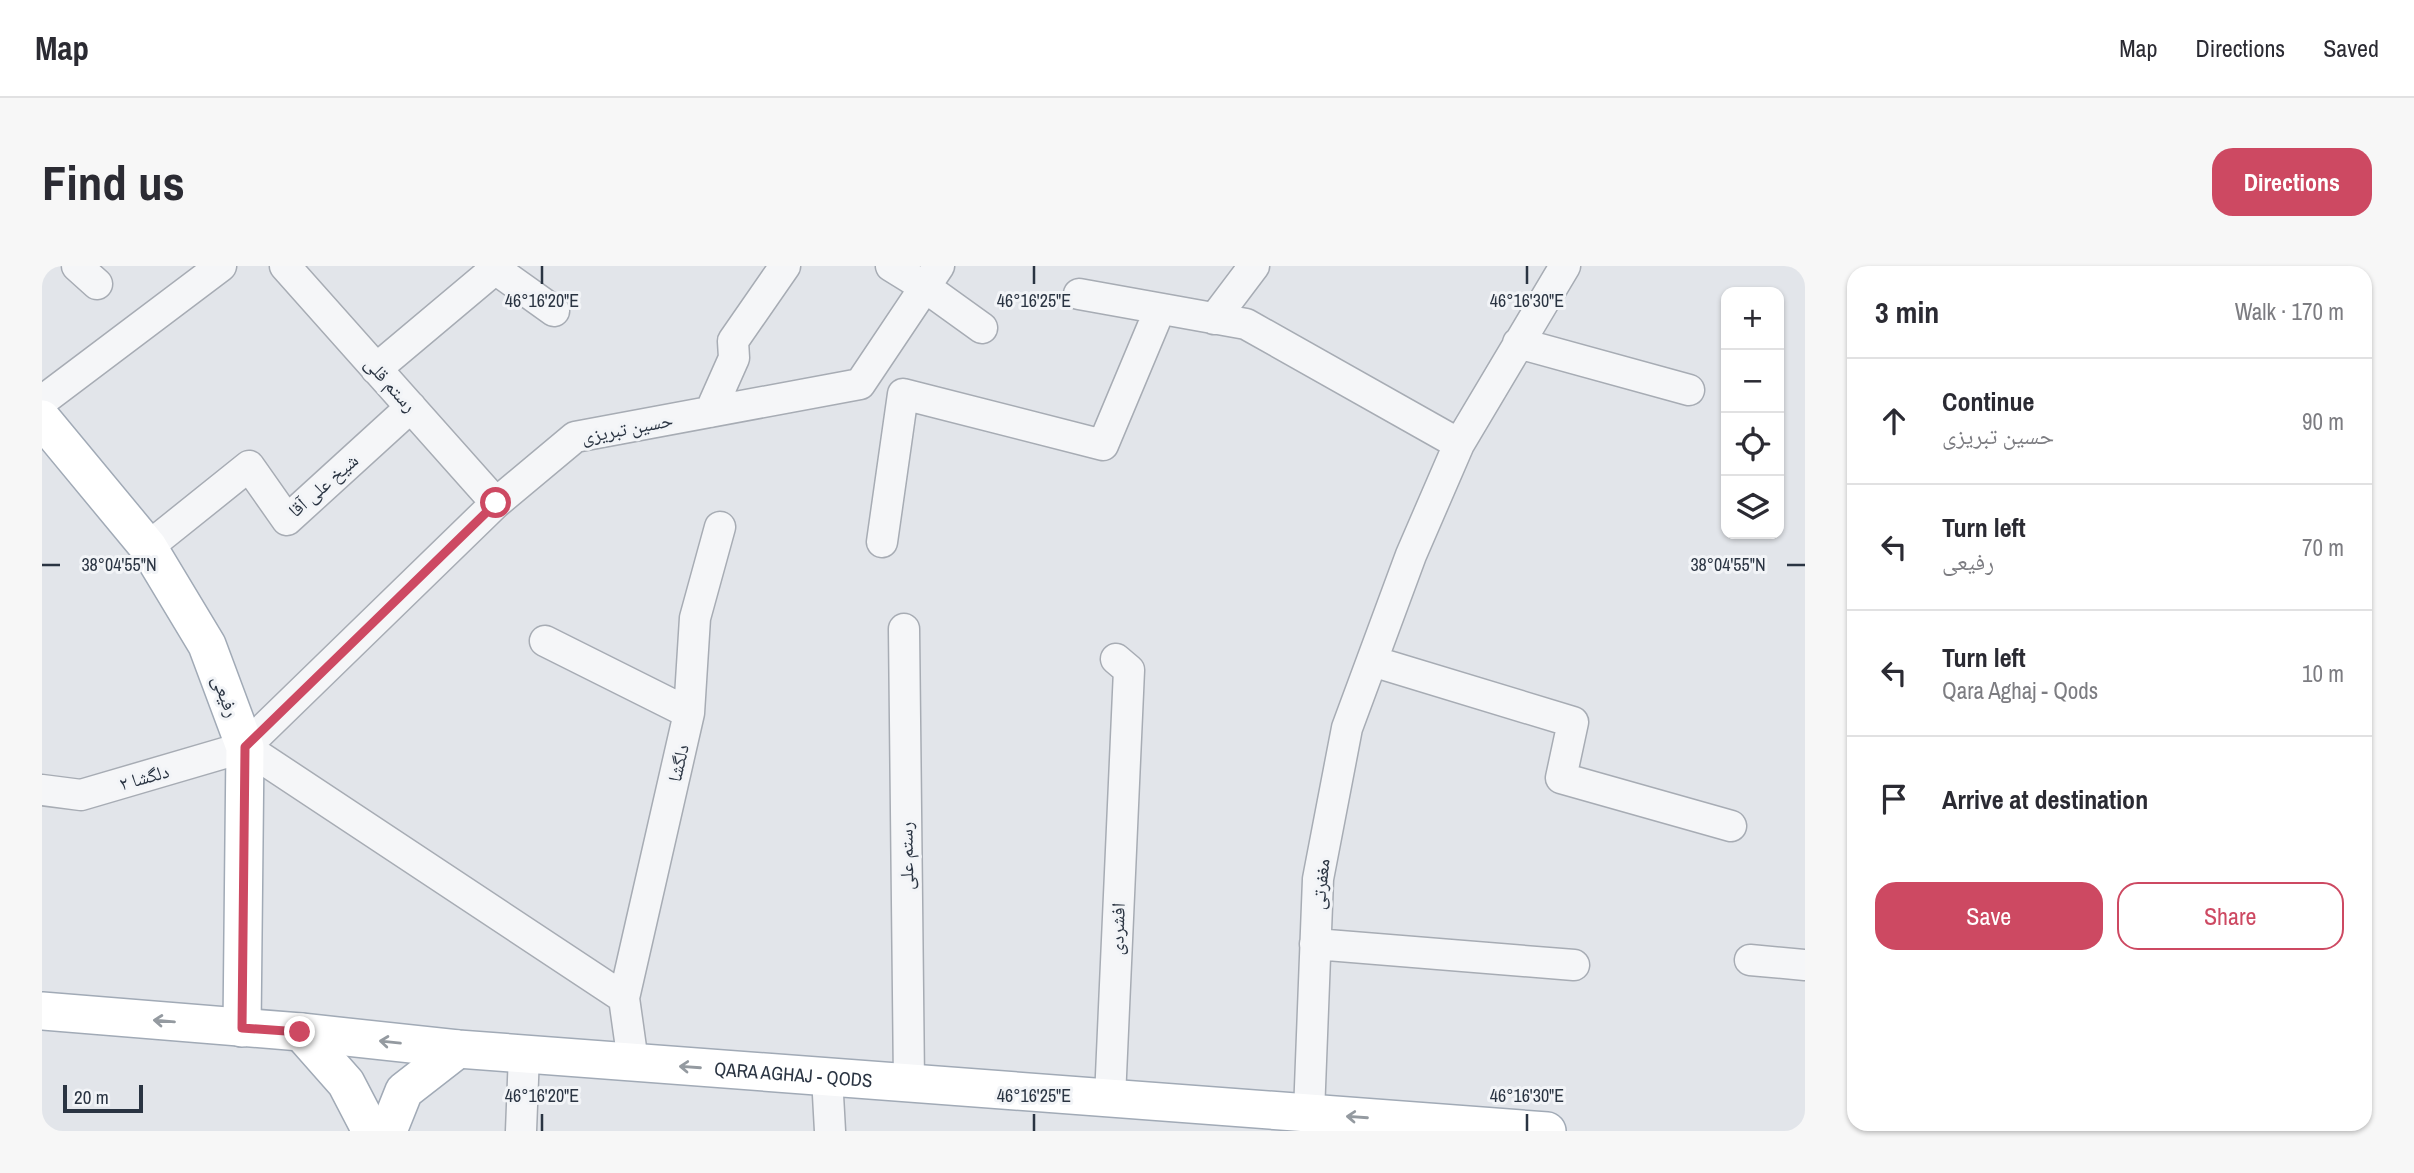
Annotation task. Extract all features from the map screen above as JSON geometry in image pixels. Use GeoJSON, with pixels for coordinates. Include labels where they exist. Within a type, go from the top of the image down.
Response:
{"type":"FeatureCollection","features":[{"type":"Feature","properties":{"kind":"main road","name":"رفیعی"},"geometry":{"type":"LineString","coordinates":[[42,419],[148,547],[207,645],[245,747],[242,1028]]}},
{"type":"Feature","properties":{"kind":"main road","name":"QARA AGHAJ - QODS"},"geometry":{"type":"LineString","coordinates":[[42,1011],[300,1032],[458,1049],[1110,1098],[1225,1119],[1309,1113],[1547,1131]]}},
{"type":"Feature","properties":{"kind":"main road"},"geometry":{"type":"LineString","coordinates":[[300,1032],[346,1083],[371,1131]]}},
{"type":"Feature","properties":{"kind":"main road"},"geometry":{"type":"LineString","coordinates":[[388,1131],[404,1091],[458,1049]]}},
{"type":"Feature","properties":{"kind":"street"},"geometry":{"type":"LineString","coordinates":[[42,401],[221,266]]}},
{"type":"Feature","properties":{"kind":"street","name":"رستم قلی"},"geometry":{"type":"LineString","coordinates":[[285,266],[496,503]]}},
{"type":"Feature","properties":{"kind":"street"},"geometry":{"type":"LineString","coordinates":[[710,412],[734,358],[733,341],[785,266]]}},
{"type":"Feature","properties":{"kind":"street"},"geometry":{"type":"LineString","coordinates":[[891,266],[932,277],[982,328]]}},
{"type":"Feature","properties":{"kind":"street"},"geometry":{"type":"LineString","coordinates":[[1214,318],[1254,266]]}},
{"type":"Feature","properties":{"kind":"street","name":"مغفرتی"},"geometry":{"type":"LineString","coordinates":[[1309,1113],[1318,879],[1347,728],[1411,555],[1459,444],[1565,266]]}},
{"type":"Feature","properties":{"kind":"street"},"geometry":{"type":"LineString","coordinates":[[376,369],[493,267],[554,311]]}},
{"type":"Feature","properties":{"kind":"street","name":"حسین تبریزی"},"geometry":{"type":"LineString","coordinates":[[245,747],[496,503],[575,436],[860,384],[932,277]]}},
{"type":"Feature","properties":{"kind":"street"},"geometry":{"type":"LineString","coordinates":[[1079,294],[1246,324],[1459,444]]}},
{"type":"Feature","properties":{"kind":"street"},"geometry":{"type":"LineString","coordinates":[[882,542],[903,394],[1103,446],[1160,309]]}},
{"type":"Feature","properties":{"kind":"street"},"geometry":{"type":"LineString","coordinates":[[1518,343],[1689,390]]}},
{"type":"Feature","properties":{"kind":"street","name":"شیخ علی آقا"},"geometry":{"type":"LineString","coordinates":[[148,547],[249,466],[287,520],[411,407]]}},
{"type":"Feature","properties":{"kind":"street","name":"دلگشا"},"geometry":{"type":"LineString","coordinates":[[633,1062],[624,998],[689,713],[695,618],[720,527]]}},
{"type":"Feature","properties":{"kind":"street","name":"رستم علی"},"geometry":{"type":"LineString","coordinates":[[904,629],[909,1083]]}},
{"type":"Feature","properties":{"kind":"street"},"geometry":{"type":"LineString","coordinates":[[545,641],[689,713]]}},
{"type":"Feature","properties":{"kind":"street","name":"افشردی"},"geometry":{"type":"LineString","coordinates":[[1110,1098],[1129,670],[1116,659]]}},
{"type":"Feature","properties":{"kind":"street"},"geometry":{"type":"LineString","coordinates":[[1372,661],[1573,722],[1561,778],[1731,826]]}},
{"type":"Feature","properties":{"kind":"street"},"geometry":{"type":"LineString","coordinates":[[245,747],[624,998]]}},
{"type":"Feature","properties":{"kind":"street","name":"دلگشا ۲"},"geometry":{"type":"LineString","coordinates":[[42,790],[81,795],[245,747]]}},
{"type":"Feature","properties":{"kind":"street"},"geometry":{"type":"LineString","coordinates":[[1315,944],[1574,965]]}},
{"type":"Feature","properties":{"kind":"street"},"geometry":{"type":"LineString","coordinates":[[1750,960],[1805,965]]}},
{"type":"Feature","properties":{"kind":"street"},"geometry":{"type":"LineString","coordinates":[[521,1131],[524,1054]]}},
{"type":"Feature","properties":{"kind":"street"},"geometry":{"type":"LineString","coordinates":[[827,1077],[830,1131]]}},
{"type":"Feature","properties":{"kind":"route"},"geometry":{"type":"LineString","coordinates":[[300,1032],[242,1028],[245,747],[496,503]]}}]}
